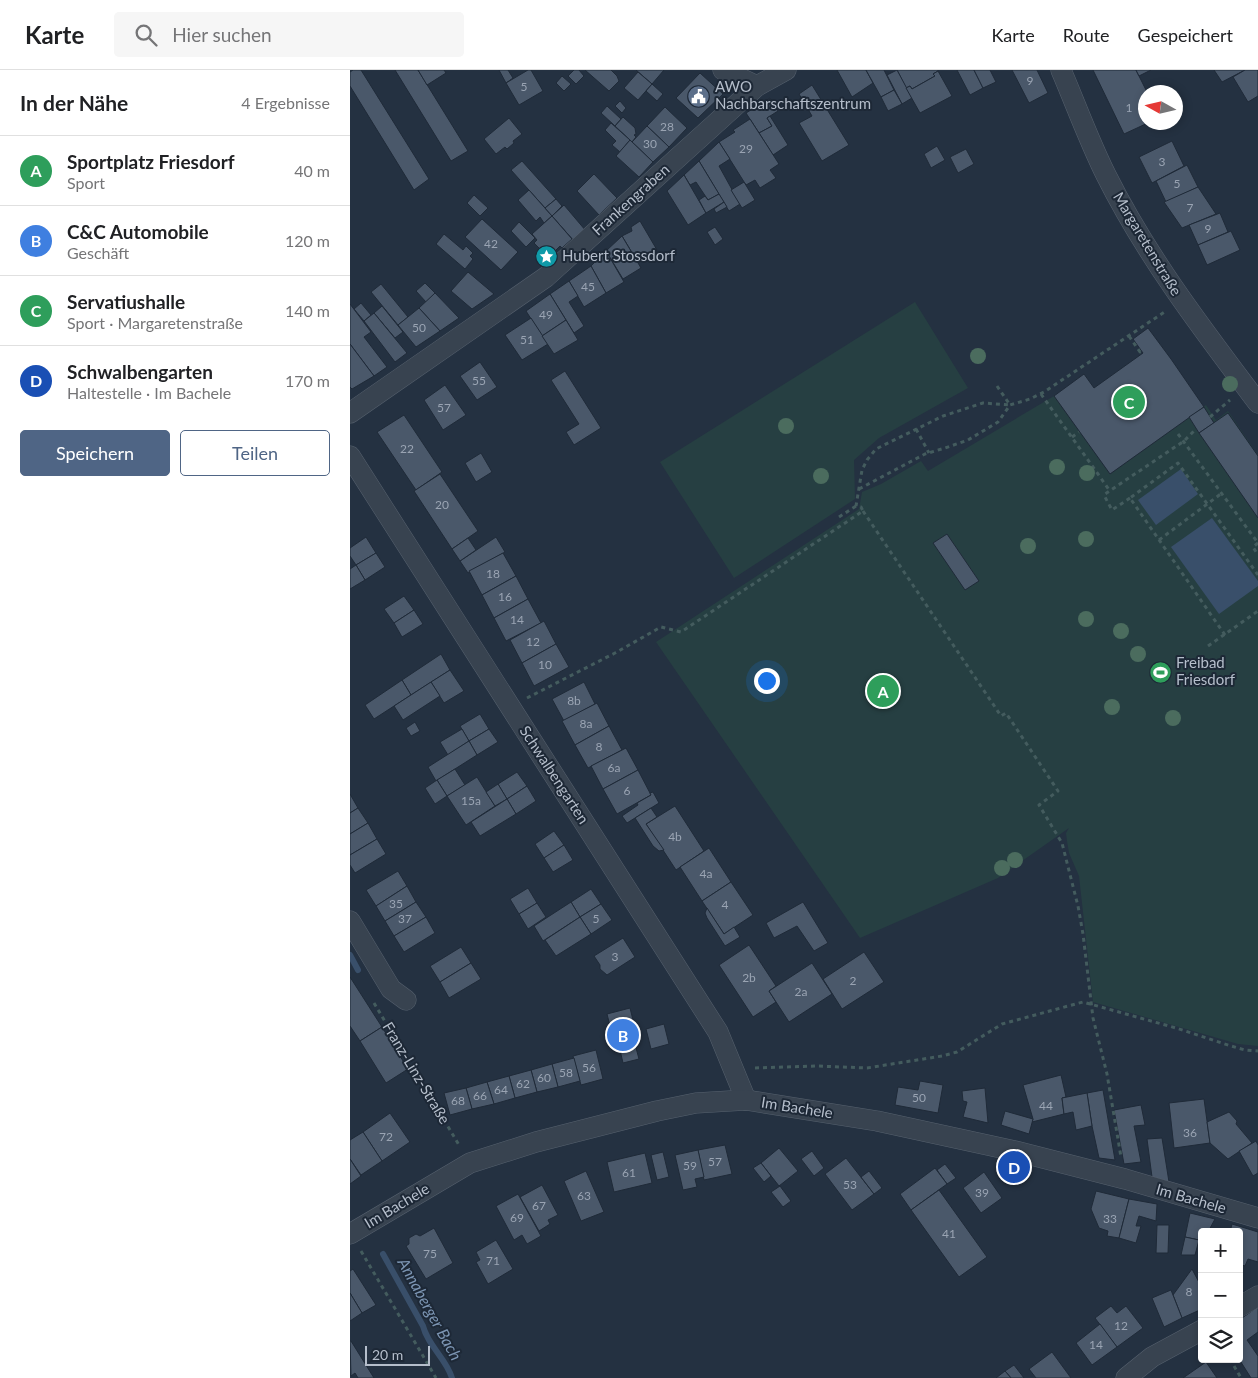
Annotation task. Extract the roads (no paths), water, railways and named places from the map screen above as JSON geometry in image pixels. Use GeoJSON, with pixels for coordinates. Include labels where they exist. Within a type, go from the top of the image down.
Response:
{"type":"FeatureCollection","features":[{"type":"Feature","properties":{"kind":"street"},"geometry":{"type":"LineString","coordinates":[[723,70],[758,86]]}},
{"type":"Feature","properties":{"kind":"street","name":"Frankengraben"},"geometry":{"type":"LineString","coordinates":[[350,412],[546,277],[758,86],[786,70]]}},
{"type":"Feature","properties":{"kind":"street","name":"Margaretenstraße"},"geometry":{"type":"LineString","coordinates":[[1061,70],[1105,174],[1120,202],[1181,301],[1258,403]]}},
{"type":"Feature","properties":{"kind":"street","name":"Schwalbengarten"},"geometry":{"type":"LineString","coordinates":[[350,456],[718,1032],[746,1100]]}},
{"type":"Feature","properties":{"kind":"street"},"geometry":{"type":"LineString","coordinates":[[350,921],[398,995]]}},
{"type":"Feature","properties":{"kind":"street","name":"Im Bachele"},"geometry":{"type":"LineString","coordinates":[[350,1234],[470,1163],[536,1142],[656,1111],[696,1103],[746,1100],[877,1121],[1015,1151],[1258,1218]]}},
{"type":"Feature","properties":{"kind":"street"},"geometry":{"type":"LineString","coordinates":[[1243,1305],[1258,1296]]}},
{"type":"Feature","properties":{"kind":"street"},"geometry":{"type":"LineString","coordinates":[[1126,1378],[1152,1357],[1198,1332]]}},
{"type":"Feature","properties":{"kind":"water"},"geometry":{"type":"Polygon","coordinates":[[[1181,469],[1198,494],[1156,525],[1138,500],[1181,469]]]}},
{"type":"Feature","properties":{"kind":"water"},"geometry":{"type":"Polygon","coordinates":[[[1212,518],[1258,581],[1258,586],[1219,614],[1171,547],[1212,518]]]}},
{"type":"Feature","properties":{"kind":"waterway","name":"Annaberger Bach"},"geometry":{"type":"LineString","coordinates":[[350,955],[358,970]]}},
{"type":"Feature","properties":{"kind":"waterway","name":"Annaberger Bach"},"geometry":{"type":"LineString","coordinates":[[383,1254],[423,1326],[425,1333],[446,1364],[452,1378]]}},
{"type":"Feature","properties":{"kind":"place","name":"AWO Nachbarschaftszentrum"},"geometry":{"type":"Point","coordinates":[699,96]}},
{"type":"Feature","properties":{"kind":"place","name":"Hubert Stossdorf"},"geometry":{"type":"Point","coordinates":[546,256]}},
{"type":"Feature","properties":{"kind":"place","name":"Servatiushalle"},"geometry":{"type":"Point","coordinates":[1129,402]}},
{"type":"Feature","properties":{"kind":"place","name":"Freibad Friesdorf"},"geometry":{"type":"Point","coordinates":[1160,672]}},
{"type":"Feature","properties":{"kind":"place","name":"Sportplatz Friesdorf"},"geometry":{"type":"Point","coordinates":[883,691]}},
{"type":"Feature","properties":{"kind":"place","name":"C&C Automobile"},"geometry":{"type":"Point","coordinates":[623,1035]}},
{"type":"Feature","properties":{"kind":"place","name":"Schwalbengarten"},"geometry":{"type":"Point","coordinates":[1014,1167]}}]}
